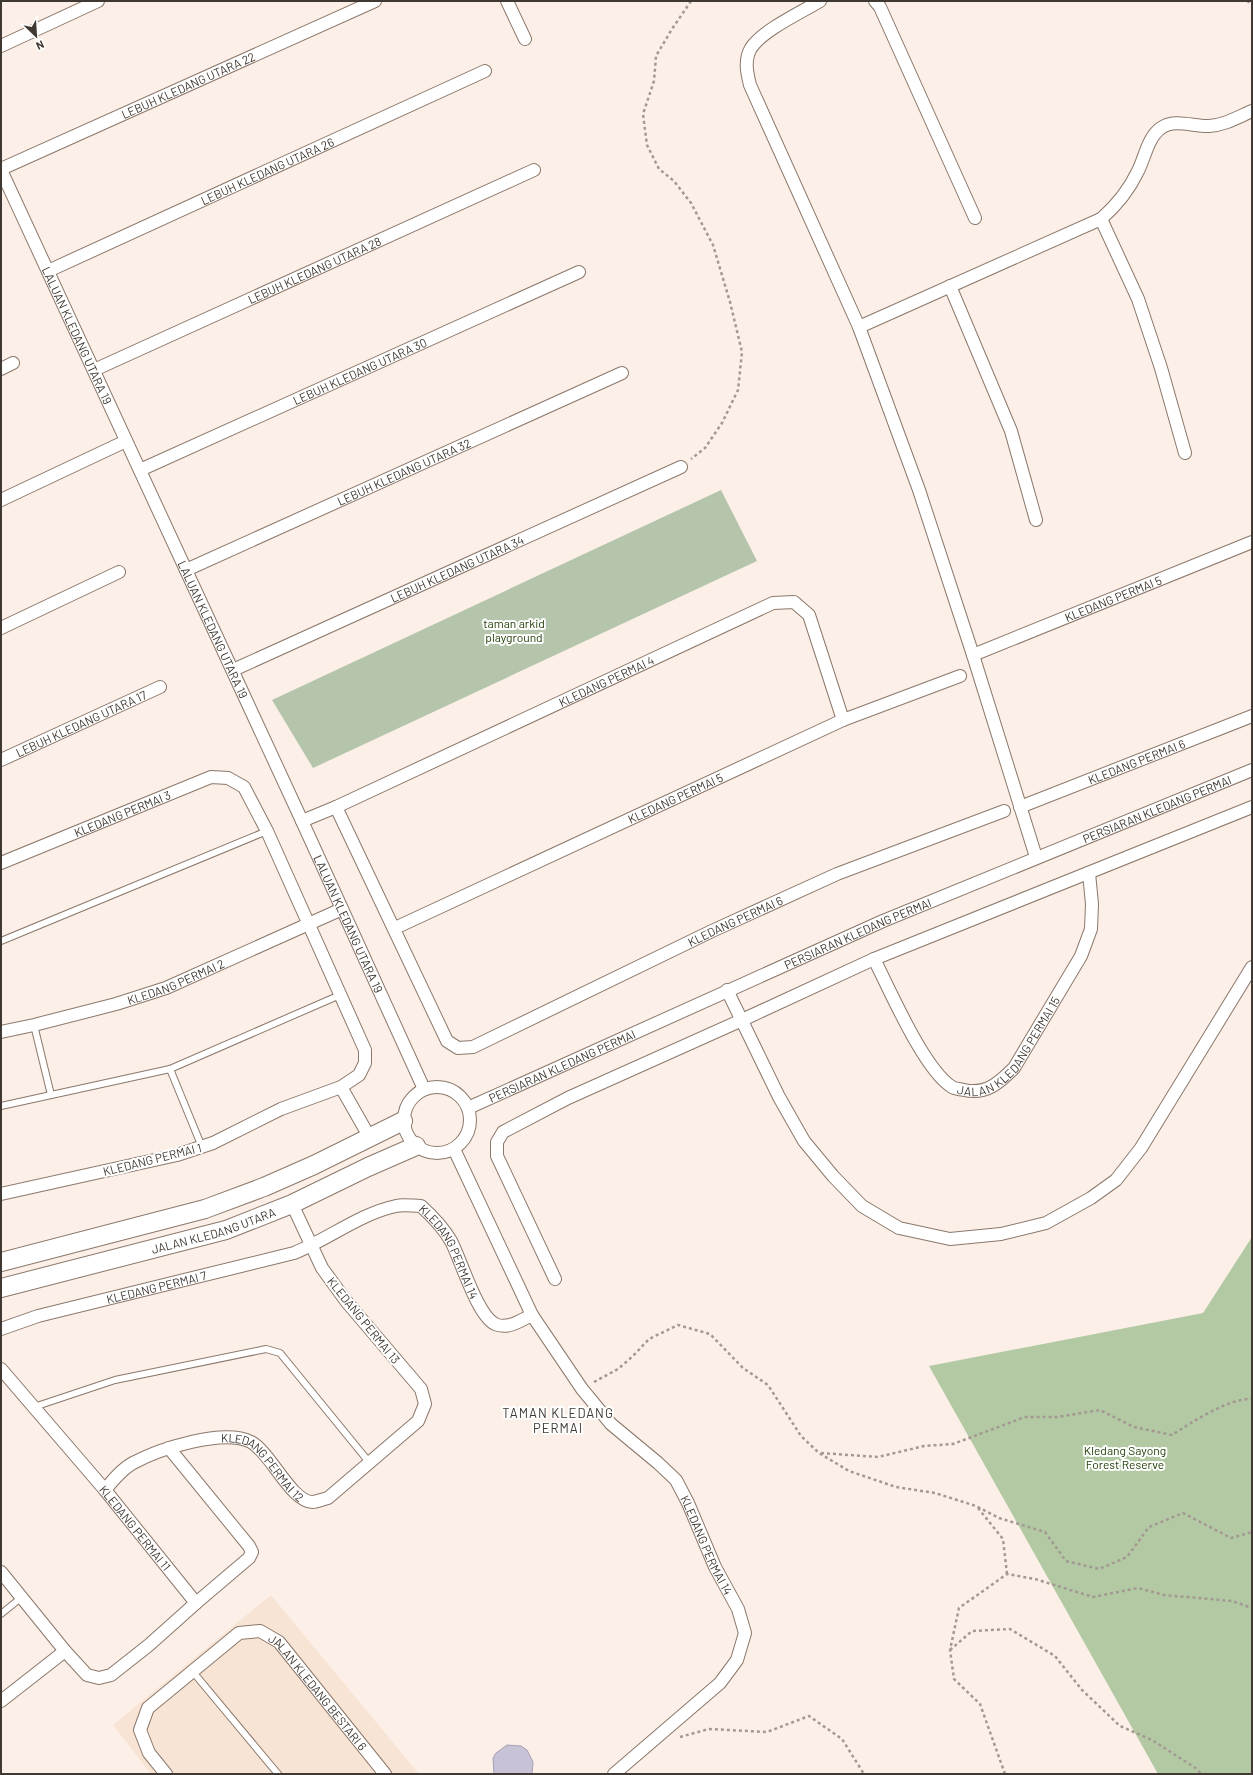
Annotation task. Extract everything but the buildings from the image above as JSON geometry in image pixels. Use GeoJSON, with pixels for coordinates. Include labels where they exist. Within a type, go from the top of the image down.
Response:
{"type":"FeatureCollection","features":[{"type":"Feature","properties":{"kind":"main road","name":"JALAN KLEDANG UTARA"},"geometry":{"type":"LineString","coordinates":[[1,1262],[205,1209],[264,1187],[370,1138],[403,1121]]}},
{"type":"Feature","properties":{"kind":"main road","name":"JALAN KLEDANG UTARA"},"geometry":{"type":"LineString","coordinates":[[1,1288],[226,1230],[292,1204],[368,1167],[416,1146]]}},
{"type":"Feature","properties":{"kind":"street"},"geometry":{"type":"LineString","coordinates":[[1,46],[98,1]]}},
{"type":"Feature","properties":{"kind":"street","name":"LEBUH KLEDANG UTARA 22"},"geometry":{"type":"LineString","coordinates":[[1,169],[375,1]]}},
{"type":"Feature","properties":{"kind":"street"},"geometry":{"type":"LineString","coordinates":[[507,1],[525,39]]}},
{"type":"Feature","properties":{"kind":"street"},"geometry":{"type":"LineString","coordinates":[[820,1],[763,35],[751,49],[747,71],[750,85],[859,327],[919,490],[973,655],[1036,857]]}},
{"type":"Feature","properties":{"kind":"street"},"geometry":{"type":"LineString","coordinates":[[875,1],[880,7],[975,218]]}},
{"type":"Feature","properties":{"kind":"street","name":"LEBUH KLEDANG UTARA 26"},"geometry":{"type":"LineString","coordinates":[[48,271],[485,71]]}},
{"type":"Feature","properties":{"kind":"street"},"geometry":{"type":"LineString","coordinates":[[859,327],[1101,219],[1125,194],[1138,172],[1154,135],[1162,127],[1174,124],[1208,126],[1224,124],[1252,111]]}},
{"type":"Feature","properties":{"kind":"street","name":"LALUAN KLEDANG UTARA 19"},"geometry":{"type":"LineString","coordinates":[[1,169],[233,670],[424,1089]]}},
{"type":"Feature","properties":{"kind":"street","name":"LEBUH KLEDANG UTARA 28"},"geometry":{"type":"LineString","coordinates":[[94,370],[534,170]]}},
{"type":"Feature","properties":{"kind":"street"},"geometry":{"type":"LineString","coordinates":[[1101,219],[1138,299],[1161,368],[1185,453]]}},
{"type":"Feature","properties":{"kind":"street","name":"LEBUH KLEDANG UTARA 30"},"geometry":{"type":"LineString","coordinates":[[140,470],[579,272]]}},
{"type":"Feature","properties":{"kind":"street"},"geometry":{"type":"LineString","coordinates":[[950,286],[1011,431],[1036,520]]}},
{"type":"Feature","properties":{"kind":"street"},"geometry":{"type":"LineString","coordinates":[[1,369],[13,363]]}},
{"type":"Feature","properties":{"kind":"street","name":"LEBUH KLEDANG UTARA 32"},"geometry":{"type":"LineString","coordinates":[[186,570],[622,373]]}},
{"type":"Feature","properties":{"kind":"street"},"geometry":{"type":"LineString","coordinates":[[1,500],[126,441]]}},
{"type":"Feature","properties":{"kind":"street","name":"LEBUH KLEDANG UTARA 34"},"geometry":{"type":"LineString","coordinates":[[233,670],[681,466]]}},
{"type":"Feature","properties":{"kind":"street","name":"KLEDANG PERMAI 5"},"geometry":{"type":"LineString","coordinates":[[973,655],[1252,542]]}},
{"type":"Feature","properties":{"kind":"street"},"geometry":{"type":"LineString","coordinates":[[1,628],[119,572]]}},
{"type":"Feature","properties":{"kind":"street","name":"KLEDANG PERMAI 4"},"geometry":{"type":"LineString","coordinates":[[302,821],[336,807],[773,603],[794,602],[809,615],[843,720]]}},
{"type":"Feature","properties":{"kind":"street","name":"KLEDANG PERMAI 5"},"geometry":{"type":"LineString","coordinates":[[395,928],[843,720],[960,676]]}},
{"type":"Feature","properties":{"kind":"street","name":"LEBUH KLEDANG UTARA 17"},"geometry":{"type":"LineString","coordinates":[[1,760],[160,687]]}},
{"type":"Feature","properties":{"kind":"street","name":"KLEDANG PERMAI 6"},"geometry":{"type":"LineString","coordinates":[[1020,807],[1252,716]]}},
{"type":"Feature","properties":{"kind":"street","name":"PERSIARAN KLEDANG PERMAI"},"geometry":{"type":"LineString","coordinates":[[468,1108],[882,921],[1252,770]]}},
{"type":"Feature","properties":{"kind":"street","name":"KLEDANG PERMAI 3"},"geometry":{"type":"LineString","coordinates":[[1,863],[211,777],[228,778],[244,786]]}},
{"type":"Feature","properties":{"kind":"street","name":"KLEDANG PERMAI 1"},"geometry":{"type":"LineString","coordinates":[[1,1194],[177,1155],[202,1147],[281,1109],[341,1087],[359,1076],[365,1063],[365,1050],[267,831],[244,786]]}},
{"type":"Feature","properties":{"kind":"street"},"geometry":{"type":"LineString","coordinates":[[336,807],[395,928]]}},
{"type":"Feature","properties":{"kind":"street"},"geometry":{"type":"LineString","coordinates":[[555,1279],[497,1156],[497,1142],[503,1132],[568,1098],[874,959],[1252,807]]}},
{"type":"Feature","properties":{"kind":"street","name":"KLEDANG PERMAI 6"},"geometry":{"type":"LineString","coordinates":[[395,928],[447,1041],[458,1048],[473,1047],[712,931],[830,877],[1004,811]]}},
{"type":"Feature","properties":{"kind":"street","name":"JALAN KLEDANG PERMAI 15"},"geometry":{"type":"LineString","coordinates":[[874,959],[915,1039],[935,1071],[953,1087],[971,1092],[986,1090],[1000,1083],[1014,1068],[1080,956],[1091,929],[1092,904],[1089,873]]}},
{"type":"Feature","properties":{"kind":"street","name":"KLEDANG PERMAI 2"},"geometry":{"type":"LineString","coordinates":[[1,1032],[116,1004],[166,988],[342,909]]}},
{"type":"Feature","properties":{"kind":"street"},"geometry":{"type":"LineString","coordinates":[[727,990],[779,1097],[804,1141],[833,1176],[862,1206],[899,1228],[950,1239],[1001,1234],[1046,1222],[1091,1198],[1116,1180],[1141,1148],[1252,967]]}},
{"type":"Feature","properties":{"kind":"street"},"geometry":{"type":"LineString","coordinates":[[341,1087],[370,1138]]}},
{"type":"Feature","properties":{"kind":"street"},"geometry":{"type":"LineString","coordinates":[[442,1087],[450,1089],[464,1100],[468,1108],[470,1126],[467,1135],[454,1149],[444,1153],[434,1153],[416,1146],[409,1139],[403,1121],[405,1111],[409,1102],[424,1089],[442,1087]]}},
{"type":"Feature","properties":{"kind":"street","name":"KLEDANG PERMAI 14"},"geometry":{"type":"LineString","coordinates":[[454,1149],[532,1315],[582,1390],[611,1424],[676,1480],[688,1503],[715,1567],[738,1609],[745,1633],[737,1660],[720,1683],[614,1774]]}},
{"type":"Feature","properties":{"kind":"street","name":"KLEDANG PERMAI 13"},"geometry":{"type":"LineString","coordinates":[[292,1204],[322,1268],[346,1301],[421,1389]]}},
{"type":"Feature","properties":{"kind":"street","name":"KLEDANG PERMAI 14"},"geometry":{"type":"LineString","coordinates":[[311,1246],[370,1214],[398,1205],[421,1206],[435,1220],[451,1241],[483,1312],[495,1324],[509,1326],[532,1315]]}},
{"type":"Feature","properties":{"kind":"street","name":"KLEDANG PERMAI 7"},"geometry":{"type":"LineString","coordinates":[[1,1329],[38,1316],[261,1262],[294,1253],[311,1246]]}},
{"type":"Feature","properties":{"kind":"street","name":"KLEDANG PERMAI 11"},"geometry":{"type":"LineString","coordinates":[[1,1369],[105,1490],[196,1603]]}},
{"type":"Feature","properties":{"kind":"street","name":"KLEDANG PERMAI 12"},"geometry":{"type":"LineString","coordinates":[[105,1490],[117,1475],[133,1463],[169,1448],[194,1441],[232,1438],[251,1442],[271,1461],[298,1496],[312,1502],[328,1498],[418,1421],[426,1404],[421,1389]]}},
{"type":"Feature","properties":{"kind":"street"},"geometry":{"type":"LineString","coordinates":[[1,1572],[65,1651],[87,1675],[99,1678],[111,1675],[149,1645],[249,1558],[252,1552],[250,1546],[169,1448]]}},
{"type":"Feature","properties":{"kind":"street","name":"JALAN KLEDANG BESTARI 6"},"geometry":{"type":"LineString","coordinates":[[166,1774],[149,1753],[140,1730],[148,1708],[239,1633],[260,1631],[279,1642],[385,1774]]}},
{"type":"Feature","properties":{"kind":"street"},"geometry":{"type":"LineString","coordinates":[[1,1701],[65,1651]]}},
{"type":"Feature","properties":{"kind":"lane"},"geometry":{"type":"LineString","coordinates":[[1,940],[267,831]]}},
{"type":"Feature","properties":{"kind":"lane"},"geometry":{"type":"LineString","coordinates":[[1,1106],[170,1069],[340,995]]}},
{"type":"Feature","properties":{"kind":"lane"},"geometry":{"type":"LineString","coordinates":[[34,1025],[51,1095]]}},
{"type":"Feature","properties":{"kind":"lane"},"geometry":{"type":"LineString","coordinates":[[170,1069],[202,1147]]}},
{"type":"Feature","properties":{"kind":"lane"},"geometry":{"type":"LineString","coordinates":[[34,1407],[114,1380],[266,1349],[280,1353],[369,1462]]}},
{"type":"Feature","properties":{"kind":"lane"},"geometry":{"type":"LineString","coordinates":[[1,1614],[22,1597]]}},
{"type":"Feature","properties":{"kind":"lane"},"geometry":{"type":"LineString","coordinates":[[193,1672],[278,1774]]}},
{"type":"Feature","properties":{"kind":"path"},"geometry":{"type":"LineString","coordinates":[[681,466],[705,448],[722,423],[738,390],[742,352],[730,302],[713,245],[691,203],[674,181],[659,169],[647,145],[643,114],[654,81],[656,56],[691,1]]}},
{"type":"Feature","properties":{"kind":"path"},"geometry":{"type":"LineString","coordinates":[[1247,1],[1252,4]]}},
{"type":"Feature","properties":{"kind":"path"},"geometry":{"type":"LineString","coordinates":[[582,1390],[618,1369],[649,1339],[678,1325],[710,1334],[743,1368],[768,1385],[801,1436],[818,1453],[850,1470],[896,1487],[935,1493],[976,1506],[999,1518],[1045,1532],[1066,1561],[1099,1568],[1127,1557],[1149,1527],[1183,1513],[1231,1538],[1252,1532]]}},
{"type":"Feature","properties":{"kind":"path"},"geometry":{"type":"LineString","coordinates":[[818,1453],[878,1457],[924,1446],[953,1444],[1025,1417],[1057,1417],[1100,1410],[1134,1427],[1172,1435],[1204,1415],[1244,1399],[1252,1399]]}},
{"type":"Feature","properties":{"kind":"path"},"geometry":{"type":"LineString","coordinates":[[976,1506],[1003,1538],[1007,1574]]}},
{"type":"Feature","properties":{"kind":"path"},"geometry":{"type":"LineString","coordinates":[[1005,1774],[980,1704],[954,1679],[950,1650],[959,1608],[1007,1574],[1035,1579],[1093,1597],[1138,1588],[1164,1594],[1232,1601],[1252,1608]]}},
{"type":"Feature","properties":{"kind":"path"},"geometry":{"type":"LineString","coordinates":[[950,1650],[972,1631],[1010,1629],[1055,1656],[1082,1690],[1120,1726],[1152,1740],[1197,1769],[1201,1774]]}},
{"type":"Feature","properties":{"kind":"path"},"geometry":{"type":"LineString","coordinates":[[674,1738],[710,1729],[767,1732],[809,1716],[842,1739],[864,1774]]}},
{"type":"Feature","properties":{"kind":"shaded area"},"geometry":{"type":"Polygon","coordinates":[[[271,1595],[419,1774],[151,1774],[113,1725],[271,1595]]]}},
{"type":"Feature","properties":{"kind":"green space","name":"taman arkid playground"},"geometry":{"type":"Polygon","coordinates":[[[721,490],[757,561],[313,768],[272,700],[721,490]]]}},
{"type":"Feature","properties":{"kind":"green space","name":"Kledang Sayong Forest Reserve"},"geometry":{"type":"Polygon","coordinates":[[[1252,1237],[1252,1774],[1158,1774],[929,1366],[1203,1313],[1252,1237]]]}},
{"type":"Feature","properties":{"kind":"district","name":"TAMAN KLEDANG PERMAI"},"geometry":{"type":"Point","coordinates":[558,1420]}}]}
